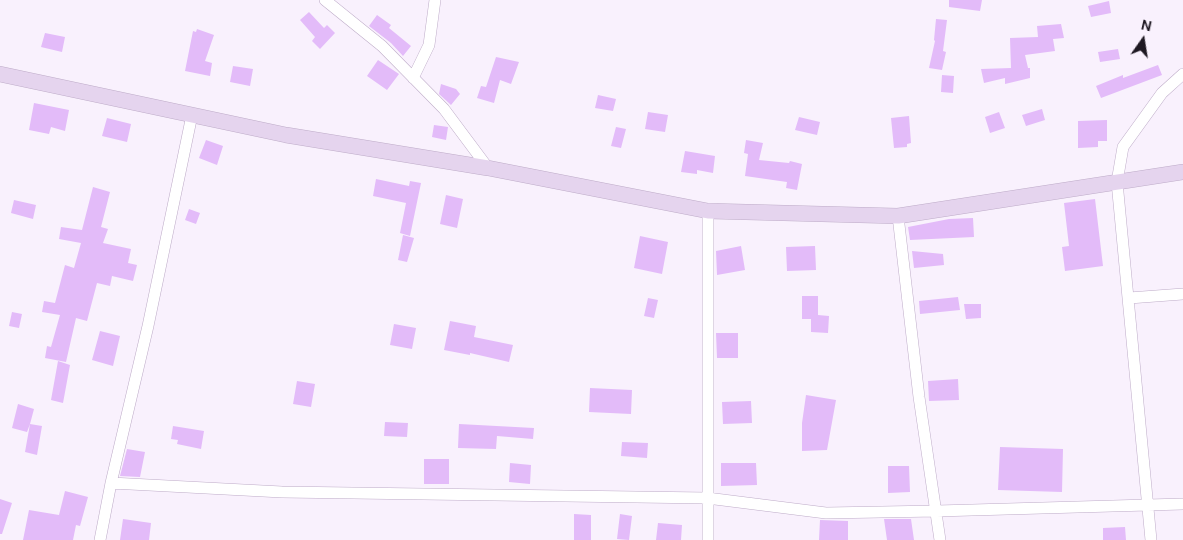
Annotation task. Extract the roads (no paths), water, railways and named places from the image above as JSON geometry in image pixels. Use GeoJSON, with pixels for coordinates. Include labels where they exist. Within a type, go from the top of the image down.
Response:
{"type":"FeatureCollection","features":[{"type":"Feature","properties":{"kind":"main road"},"geometry":{"type":"LineString","coordinates":[[0,74],[286,136],[488,168],[708,211],[898,216],[1183,172]]}},
{"type":"Feature","properties":{"kind":"street"},"geometry":{"type":"LineString","coordinates":[[325,0],[382,46],[444,109],[488,168]]}},
{"type":"Feature","properties":{"kind":"street"},"geometry":{"type":"LineString","coordinates":[[413,78],[429,45],[435,0]]}},
{"type":"Feature","properties":{"kind":"street"},"geometry":{"type":"LineString","coordinates":[[1151,540],[1117,182],[1123,147],[1162,93],[1183,74]]}},
{"type":"Feature","properties":{"kind":"street"},"geometry":{"type":"LineString","coordinates":[[100,540],[111,483],[148,326],[192,115]]}},
{"type":"Feature","properties":{"kind":"street"},"geometry":{"type":"LineString","coordinates":[[708,211],[708,540]]}},
{"type":"Feature","properties":{"kind":"street"},"geometry":{"type":"LineString","coordinates":[[898,216],[919,397],[940,540]]}},
{"type":"Feature","properties":{"kind":"street"},"geometry":{"type":"LineString","coordinates":[[1129,298],[1183,294]]}},
{"type":"Feature","properties":{"kind":"street"},"geometry":{"type":"LineString","coordinates":[[111,483],[282,492],[707,498],[826,513],[1183,504]]}}]}
